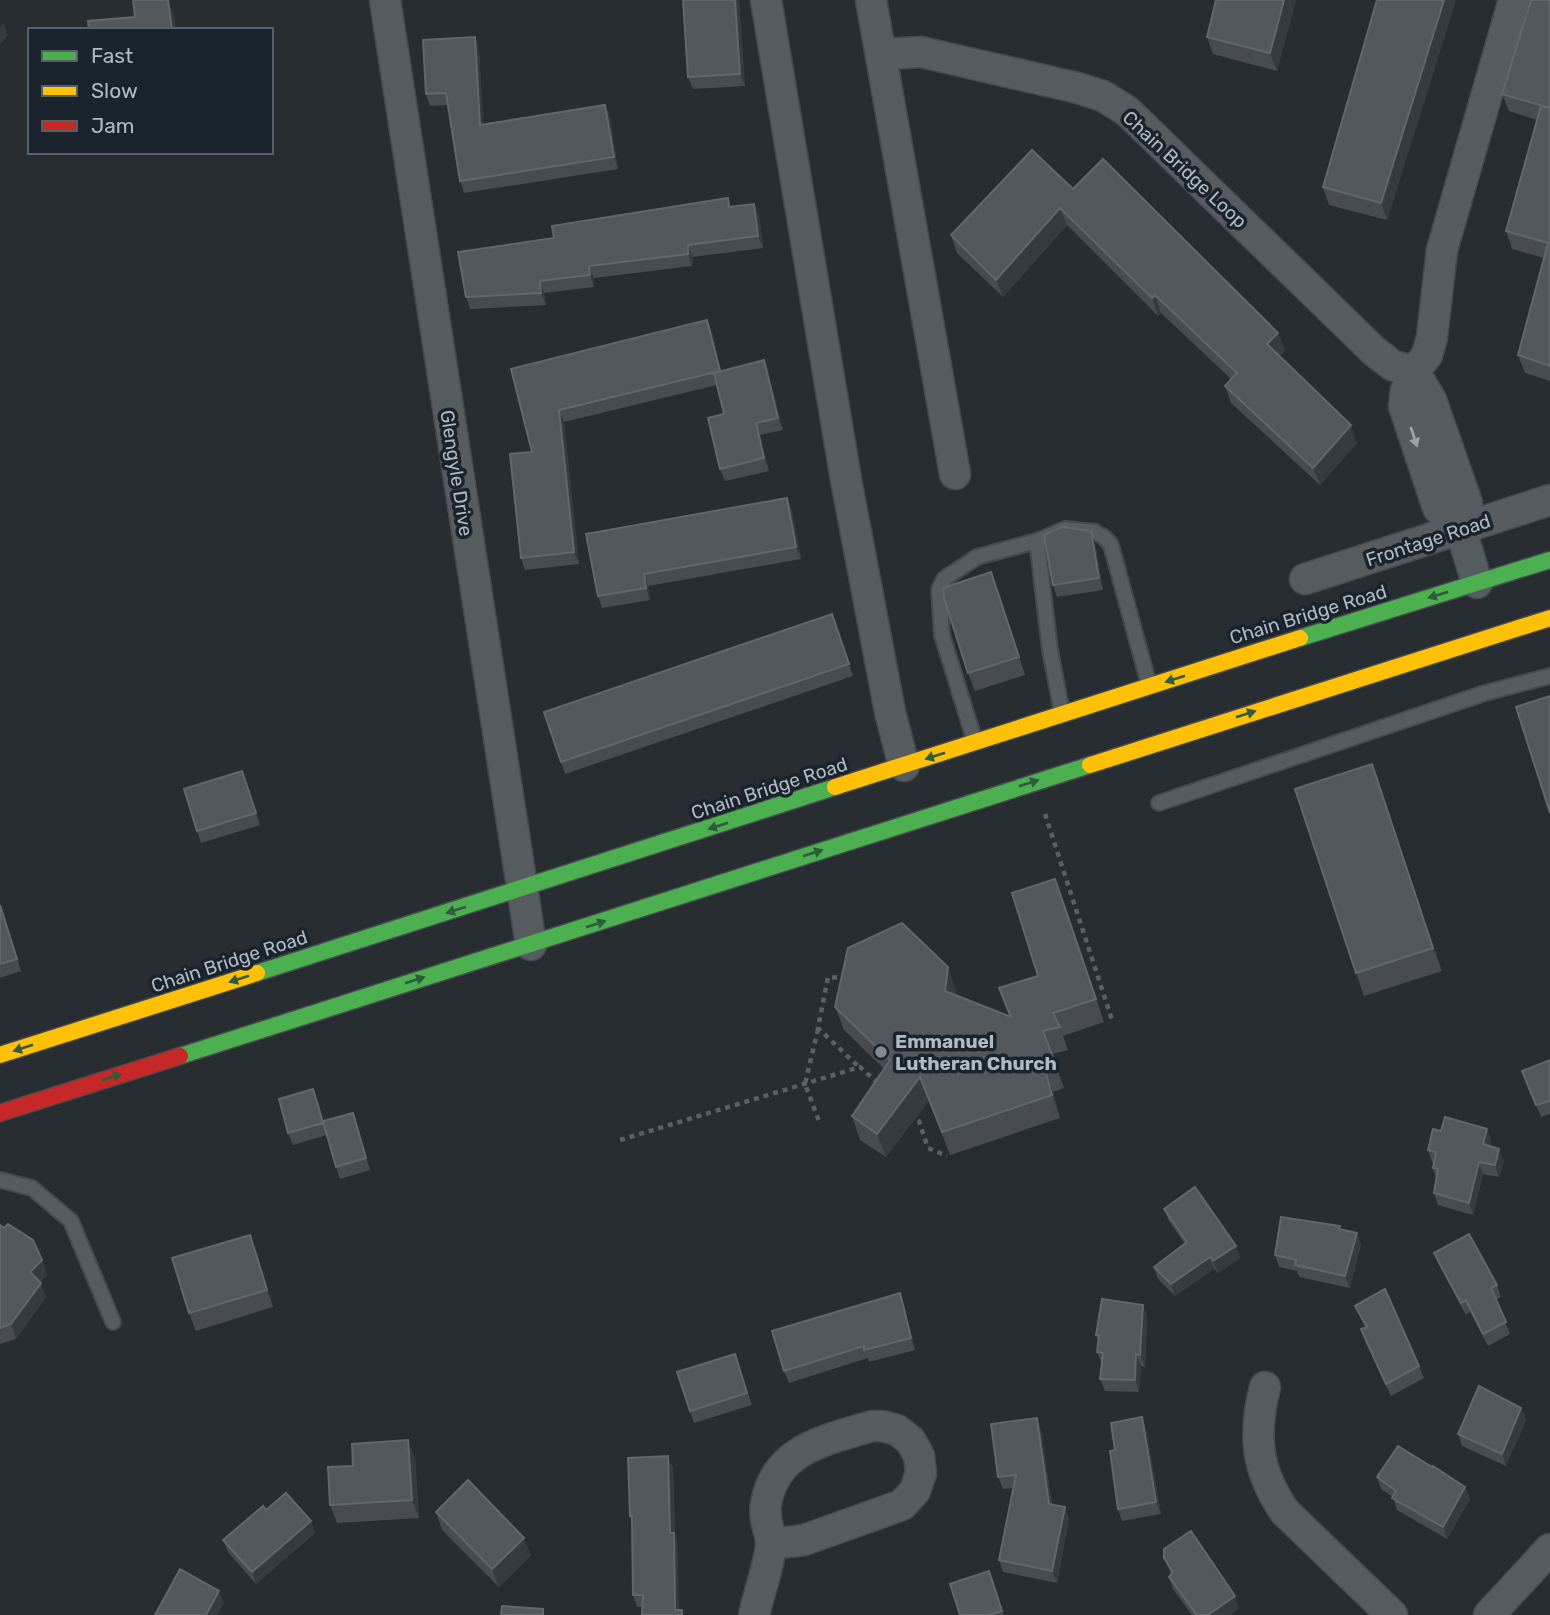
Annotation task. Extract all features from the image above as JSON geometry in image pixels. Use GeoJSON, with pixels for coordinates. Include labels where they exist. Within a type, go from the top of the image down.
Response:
{"type":"FeatureCollection","features":[{"type":"Feature","properties":{"kind":"main road","name":"Chain Bridge Road"},"geometry":{"type":"LineString","coordinates":[[0,1055],[1550,560]]}},
{"type":"Feature","properties":{"kind":"main road"},"geometry":{"type":"LineString","coordinates":[[0,1113],[1550,618]]}},
{"type":"Feature","properties":{"kind":"street","name":"Glengyle Drive"},"geometry":{"type":"LineString","coordinates":[[385,0],[531,945]]}},
{"type":"Feature","properties":{"kind":"street"},"geometry":{"type":"LineString","coordinates":[[766,0],[846,480],[890,712],[904,766]]}},
{"type":"Feature","properties":{"kind":"street"},"geometry":{"type":"LineString","coordinates":[[871,0],[955,474]]}},
{"type":"Feature","properties":{"kind":"street"},"geometry":{"type":"LineString","coordinates":[[1477,583],[1461,530],[1437,508],[1404,406],[1406,390],[1413,372],[1427,355],[1432,337],[1442,250],[1514,0]]}},
{"type":"Feature","properties":{"kind":"street","name":"Chain Bridge Loop"},"geometry":{"type":"LineString","coordinates":[[881,54],[921,52],[1104,96],[1126,111],[1374,351],[1392,365],[1413,372]]}},
{"type":"Feature","properties":{"kind":"street","name":"Frontage Road"},"geometry":{"type":"LineString","coordinates":[[1305,579],[1550,500]]}},
{"type":"Feature","properties":{"kind":"street"},"geometry":{"type":"LineString","coordinates":[[1265,1387],[1258,1414],[1257,1443],[1263,1471],[1274,1496],[1285,1512],[1392,1615]]}},
{"type":"Feature","properties":{"kind":"street"},"geometry":{"type":"LineString","coordinates":[[754,1615],[771,1544],[765,1523],[766,1503],[774,1480],[789,1460],[810,1445],[872,1426],[897,1430],[911,1441],[919,1456],[921,1473],[915,1491],[902,1505],[804,1540],[771,1544]]}},
{"type":"Feature","properties":{"kind":"street"},"geometry":{"type":"LineString","coordinates":[[1489,1615],[1550,1549]]}},
{"type":"Feature","properties":{"kind":"lane"},"geometry":{"type":"LineString","coordinates":[[975,743],[942,635],[939,590],[944,579],[977,556],[1037,541],[1065,528],[1095,532],[1104,537],[1111,545],[1150,687]]}},
{"type":"Feature","properties":{"kind":"lane"},"geometry":{"type":"LineString","coordinates":[[1037,541],[1050,650],[1063,715]]}},
{"type":"Feature","properties":{"kind":"lane"},"geometry":{"type":"LineString","coordinates":[[1159,803],[1475,697],[1550,676]]}},
{"type":"Feature","properties":{"kind":"lane"},"geometry":{"type":"LineString","coordinates":[[0,1180],[32,1188],[71,1221],[113,1322]]}},
{"type":"Feature","properties":{"kind":"path"},"geometry":{"type":"LineString","coordinates":[[1041,803],[1112,1020]]}},
{"type":"Feature","properties":{"kind":"path"},"geometry":{"type":"LineString","coordinates":[[820,1124],[805,1084],[828,977],[852,979]]}},
{"type":"Feature","properties":{"kind":"path"},"geometry":{"type":"LineString","coordinates":[[818,1028],[880,1085]]}},
{"type":"Feature","properties":{"kind":"path"},"geometry":{"type":"LineString","coordinates":[[620,1140],[860,1067]]}},
{"type":"Feature","properties":{"kind":"path"},"geometry":{"type":"LineString","coordinates":[[909,1112],[919,1121],[929,1149],[947,1156]]}},
{"type":"Feature","properties":{"kind":"building"},"geometry":{"type":"Polygon","coordinates":[[[133,0],[168,0],[172,28],[89,28],[88,21],[135,17],[133,0]]]}},
{"type":"Feature","properties":{"kind":"building"},"geometry":{"type":"Polygon","coordinates":[[[683,0],[735,0],[740,74],[688,77],[683,0]]]}},
{"type":"Feature","properties":{"kind":"building"},"geometry":{"type":"Polygon","coordinates":[[[1216,0],[1284,0],[1270,53],[1207,37],[1216,0]]]}},
{"type":"Feature","properties":{"kind":"building"},"geometry":{"type":"Polygon","coordinates":[[[1377,0],[1444,0],[1381,203],[1323,187],[1377,0]]]}},
{"type":"Feature","properties":{"kind":"building"},"geometry":{"type":"Polygon","coordinates":[[[1531,0],[1550,0],[1550,108],[1502,94],[1531,0]]]}},
{"type":"Feature","properties":{"kind":"building"},"geometry":{"type":"Polygon","coordinates":[[[475,37],[480,125],[605,105],[614,157],[460,181],[446,93],[426,94],[423,40],[475,37]]]}},
{"type":"Feature","properties":{"kind":"building"},"geometry":{"type":"Polygon","coordinates":[[[1541,106],[1550,108],[1550,366],[1518,355],[1548,243],[1506,231],[1541,106]]]}},
{"type":"Feature","properties":{"kind":"building"},"geometry":{"type":"Polygon","coordinates":[[[1032,150],[1073,189],[1103,159],[1278,333],[1267,344],[1351,425],[1313,468],[1225,386],[1237,373],[1155,295],[1152,298],[1060,208],[996,280],[951,235],[1032,150]]]}},
{"type":"Feature","properties":{"kind":"building"},"geometry":{"type":"Polygon","coordinates":[[[728,198],[729,207],[754,204],[758,236],[688,245],[688,254],[589,266],[590,275],[540,281],[541,293],[466,297],[458,252],[554,238],[552,226],[728,198]]]}},
{"type":"Feature","properties":{"kind":"building"},"geometry":{"type":"Polygon","coordinates":[[[707,320],[720,371],[559,410],[574,552],[521,558],[510,454],[532,452],[511,369],[707,320]]]}},
{"type":"Feature","properties":{"kind":"building"},"geometry":{"type":"Polygon","coordinates":[[[764,360],[778,418],[756,423],[764,458],[720,469],[708,418],[724,414],[714,373],[764,360]]]}},
{"type":"Feature","properties":{"kind":"building"},"geometry":{"type":"Polygon","coordinates":[[[787,498],[796,547],[644,574],[646,588],[598,596],[586,534],[787,498]]]}},
{"type":"Feature","properties":{"kind":"building"},"geometry":{"type":"Polygon","coordinates":[[[1062,527],[1091,531],[1099,578],[1053,585],[1044,535],[1062,527]]]}},
{"type":"Feature","properties":{"kind":"building"},"geometry":{"type":"Polygon","coordinates":[[[991,572],[1019,657],[968,673],[943,588],[991,572]]]}},
{"type":"Feature","properties":{"kind":"building"},"geometry":{"type":"Polygon","coordinates":[[[832,614],[849,664],[561,762],[544,712],[832,614]]]}},
{"type":"Feature","properties":{"kind":"building"},"geometry":{"type":"Polygon","coordinates":[[[1550,696],[1550,813],[1516,707],[1550,696]]]}},
{"type":"Feature","properties":{"kind":"building"},"geometry":{"type":"Polygon","coordinates":[[[1372,764],[1433,948],[1356,973],[1295,789],[1372,764]]]}},
{"type":"Feature","properties":{"kind":"building"},"geometry":{"type":"Polygon","coordinates":[[[242,771],[256,813],[197,831],[184,789],[242,771]]]}},
{"type":"Feature","properties":{"kind":"building"},"geometry":{"type":"Polygon","coordinates":[[[1055,879],[1096,999],[1053,1013],[1060,1027],[1043,1031],[1056,1065],[1045,1069],[1052,1095],[942,1132],[920,1077],[877,1134],[852,1116],[890,1060],[835,1007],[848,948],[902,923],[948,967],[945,991],[1011,1017],[999,988],[1038,976],[1012,893],[1055,879]]]}},
{"type":"Feature","properties":{"kind":"building"},"geometry":{"type":"Polygon","coordinates":[[[0,905],[17,959],[0,964],[0,905]]]}},
{"type":"Feature","properties":{"kind":"building"},"geometry":{"type":"Polygon","coordinates":[[[1550,1060],[1550,1101],[1536,1105],[1522,1071],[1550,1060]]]}},
{"type":"Feature","properties":{"kind":"building"},"geometry":{"type":"Polygon","coordinates":[[[313,1089],[323,1123],[288,1133],[279,1099],[313,1089]]]}},
{"type":"Feature","properties":{"kind":"building"},"geometry":{"type":"Polygon","coordinates":[[[353,1113],[366,1158],[336,1167],[323,1121],[353,1113]]]}},
{"type":"Feature","properties":{"kind":"building"},"geometry":{"type":"Polygon","coordinates":[[[1445,1117],[1487,1129],[1483,1144],[1499,1149],[1495,1165],[1479,1162],[1469,1203],[1434,1193],[1438,1169],[1433,1168],[1436,1152],[1428,1150],[1433,1129],[1441,1131],[1445,1117]]]}},
{"type":"Feature","properties":{"kind":"building"},"geometry":{"type":"Polygon","coordinates":[[[1195,1187],[1236,1246],[1213,1261],[1210,1257],[1171,1284],[1154,1267],[1187,1242],[1164,1209],[1195,1187]]]}},
{"type":"Feature","properties":{"kind":"building"},"geometry":{"type":"Polygon","coordinates":[[[1281,1217],[1340,1226],[1339,1229],[1357,1233],[1345,1276],[1295,1265],[1296,1260],[1275,1255],[1281,1217]]]}},
{"type":"Feature","properties":{"kind":"building"},"geometry":{"type":"Polygon","coordinates":[[[8,1224],[33,1240],[42,1260],[30,1272],[41,1283],[11,1324],[0,1328],[0,1225],[4,1228],[8,1224]]]}},
{"type":"Feature","properties":{"kind":"building"},"geometry":{"type":"Polygon","coordinates":[[[1469,1234],[1497,1285],[1491,1288],[1506,1322],[1483,1334],[1466,1300],[1461,1303],[1434,1253],[1469,1234]]]}},
{"type":"Feature","properties":{"kind":"building"},"geometry":{"type":"Polygon","coordinates":[[[250,1235],[267,1290],[189,1313],[172,1258],[250,1235]]]}},
{"type":"Feature","properties":{"kind":"building"},"geometry":{"type":"Polygon","coordinates":[[[1385,1289],[1419,1366],[1386,1384],[1361,1329],[1367,1327],[1355,1306],[1385,1289]]]}},
{"type":"Feature","properties":{"kind":"building"},"geometry":{"type":"Polygon","coordinates":[[[900,1293],[911,1338],[864,1350],[864,1346],[784,1371],[772,1331],[900,1293]]]}},
{"type":"Feature","properties":{"kind":"building"},"geometry":{"type":"Polygon","coordinates":[[[1102,1299],[1143,1305],[1140,1355],[1136,1354],[1135,1380],[1100,1379],[1103,1353],[1097,1352],[1099,1335],[1096,1335],[1102,1299]]]}},
{"type":"Feature","properties":{"kind":"building"},"geometry":{"type":"Polygon","coordinates":[[[735,1354],[747,1393],[690,1411],[677,1372],[735,1354]]]}},
{"type":"Feature","properties":{"kind":"building"},"geometry":{"type":"Polygon","coordinates":[[[1479,1386],[1521,1408],[1502,1454],[1458,1434],[1479,1386]]]}},
{"type":"Feature","properties":{"kind":"building"},"geometry":{"type":"Polygon","coordinates":[[[1142,1417],[1156,1502],[1118,1509],[1110,1451],[1115,1450],[1111,1423],[1142,1417]]]}},
{"type":"Feature","properties":{"kind":"building"},"geometry":{"type":"Polygon","coordinates":[[[1037,1418],[1049,1504],[1065,1507],[1052,1571],[999,1560],[1016,1475],[998,1477],[991,1424],[1037,1418]]]}},
{"type":"Feature","properties":{"kind":"building"},"geometry":{"type":"Polygon","coordinates":[[[408,1440],[412,1500],[330,1505],[328,1467],[353,1466],[352,1444],[408,1440]]]}},
{"type":"Feature","properties":{"kind":"building"},"geometry":{"type":"Polygon","coordinates":[[[1398,1446],[1465,1487],[1443,1527],[1392,1498],[1396,1491],[1377,1477],[1398,1446]]]}},
{"type":"Feature","properties":{"kind":"building"},"geometry":{"type":"Polygon","coordinates":[[[668,1456],[670,1533],[674,1533],[675,1610],[682,1610],[682,1615],[642,1615],[643,1595],[633,1595],[628,1458],[668,1456]]]}},
{"type":"Feature","properties":{"kind":"building"},"geometry":{"type":"Polygon","coordinates":[[[468,1480],[524,1538],[492,1569],[436,1512],[468,1480]]]}},
{"type":"Feature","properties":{"kind":"building"},"geometry":{"type":"Polygon","coordinates":[[[286,1493],[311,1521],[252,1572],[223,1540],[263,1506],[266,1510],[286,1493]]]}},
{"type":"Feature","properties":{"kind":"building"},"geometry":{"type":"Polygon","coordinates":[[[1191,1531],[1235,1596],[1208,1615],[1197,1615],[1169,1577],[1173,1572],[1164,1558],[1164,1549],[1191,1531]]]}},
{"type":"Feature","properties":{"kind":"building"},"geometry":{"type":"Polygon","coordinates":[[[180,1569],[219,1591],[206,1615],[155,1615],[180,1569]]]}},
{"type":"Feature","properties":{"kind":"building"},"geometry":{"type":"Polygon","coordinates":[[[989,1571],[1002,1611],[989,1615],[960,1615],[950,1584],[989,1571]]]}},
{"type":"Feature","properties":{"kind":"building"},"geometry":{"type":"Polygon","coordinates":[[[502,1606],[543,1609],[543,1615],[501,1615],[502,1606]]]}},
{"type":"Feature","properties":{"kind":"traffic: fast"},"geometry":{"type":"LineString","coordinates":[[1300,638],[1550,560]]}},
{"type":"Feature","properties":{"kind":"traffic: fast"},"geometry":{"type":"LineString","coordinates":[[180,1056],[1090,765]]}},
{"type":"Feature","properties":{"kind":"traffic: fast"},"geometry":{"type":"LineString","coordinates":[[257,973],[835,787]]}},
{"type":"Feature","properties":{"kind":"traffic: slow"},"geometry":{"type":"LineString","coordinates":[[1090,765],[1550,618]]}},
{"type":"Feature","properties":{"kind":"traffic: slow"},"geometry":{"type":"LineString","coordinates":[[835,787],[1300,638]]}},
{"type":"Feature","properties":{"kind":"traffic: slow"},"geometry":{"type":"LineString","coordinates":[[0,1055],[257,973]]}},
{"type":"Feature","properties":{"kind":"traffic: jam"},"geometry":{"type":"LineString","coordinates":[[0,1113],[180,1056]]}},
{"type":"Feature","properties":{"kind":"place","name":"Emmanuel Lutheran Church"},"geometry":{"type":"Point","coordinates":[881,1052]}}]}
